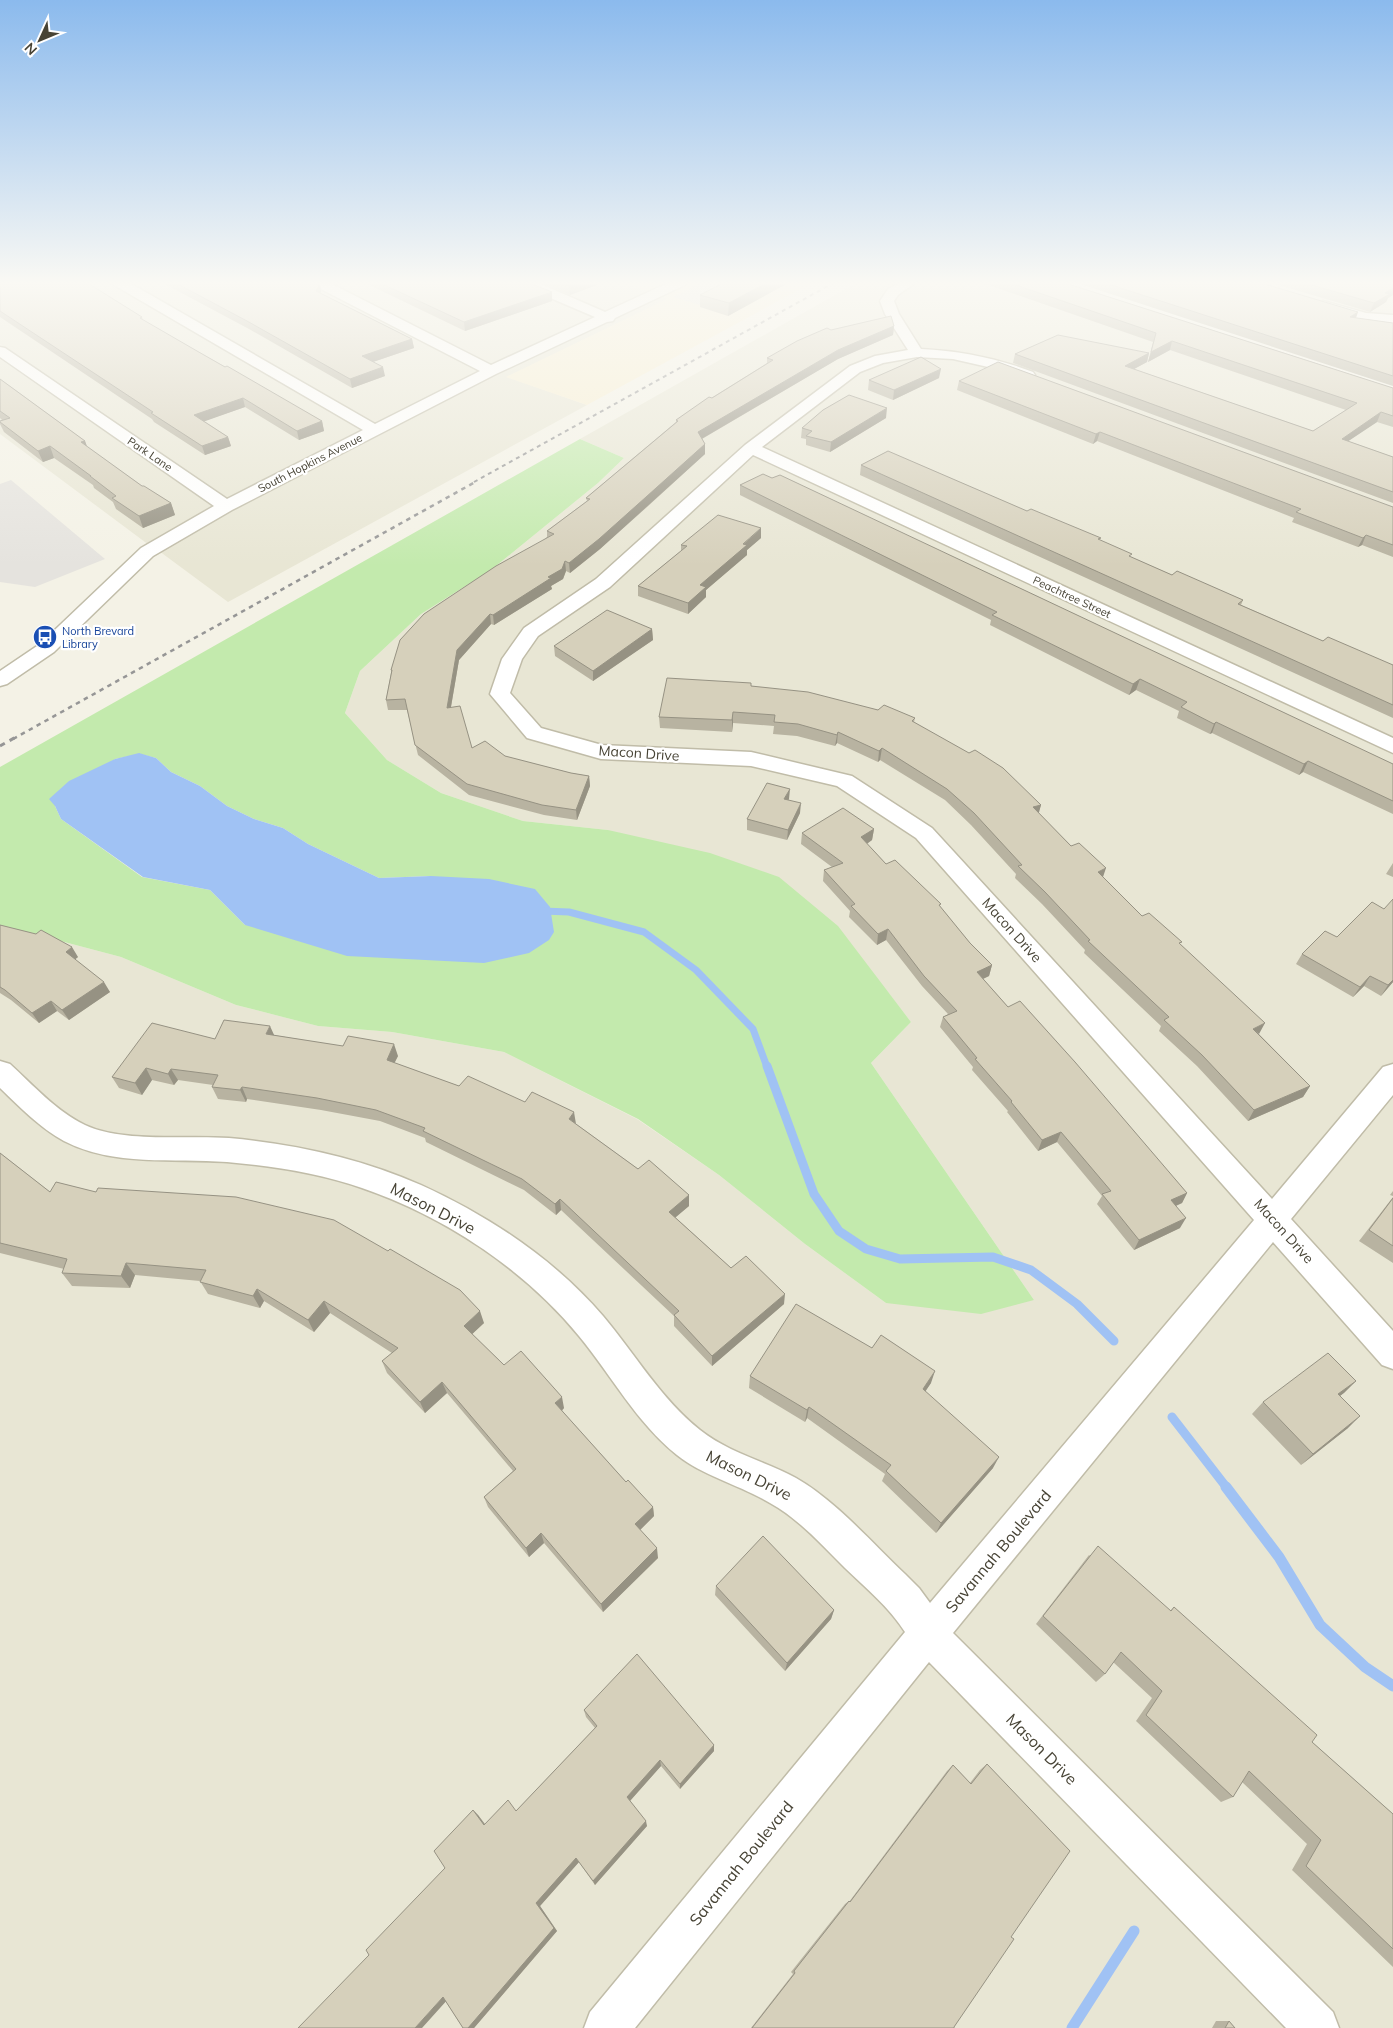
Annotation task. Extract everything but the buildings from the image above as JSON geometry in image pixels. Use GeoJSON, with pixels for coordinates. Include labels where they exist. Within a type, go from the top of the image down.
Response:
{"type":"FeatureCollection","features":[{"type":"Feature","properties":{"kind":"street","name":"Park Lane"},"geometry":{"type":"LineString","coordinates":[[37,377],[226,506]]}},
{"type":"Feature","properties":{"kind":"street"},"geometry":{"type":"LineString","coordinates":[[282,377],[374,430]]}},
{"type":"Feature","properties":{"kind":"street","name":"South Hopkins Avenue"},"geometry":{"type":"LineString","coordinates":[[0,680],[47,648],[147,552],[226,506],[480,377]]}},
{"type":"Feature","properties":{"kind":"street","name":"Macon Drive"},"geometry":{"type":"LineString","coordinates":[[845,377],[751,448],[603,583],[531,632],[512,659],[500,694],[534,733],[601,752],[751,760],[844,781],[924,832],[1393,1354]]}},
{"type":"Feature","properties":{"kind":"street","name":"Macon Drive"},"geometry":{"type":"LineString","coordinates":[[1032,377],[1047,382]]}},
{"type":"Feature","properties":{"kind":"street","name":"Peachtree Street"},"geometry":{"type":"LineString","coordinates":[[751,448],[1393,746]]}},
{"type":"Feature","properties":{"kind":"street","name":"Mason Drive"},"geometry":{"type":"LineString","coordinates":[[0,1072],[61,1124],[76,1134],[94,1140],[142,1147],[228,1150],[329,1167],[378,1181],[418,1197],[464,1222],[511,1253],[562,1296],[589,1324],[642,1395],[671,1427],[709,1457],[781,1490],[814,1512],[908,1603],[928,1634],[1317,2028]]}},
{"type":"Feature","properties":{"kind":"street","name":"Savannah Boulevard"},"geometry":{"type":"LineString","coordinates":[[606,2028],[928,1634],[1393,1075]]}},
{"type":"Feature","properties":{"kind":"shaded area"},"geometry":{"type":"Polygon","coordinates":[[[0,377],[26,377],[214,507],[149,545],[0,434],[0,377]]]}},
{"type":"Feature","properties":{"kind":"shaded area"},"geometry":{"type":"Polygon","coordinates":[[[48,377],[272,377],[364,430],[229,499],[48,377]]]}},
{"type":"Feature","properties":{"kind":"shaded area"},"geometry":{"type":"Polygon","coordinates":[[[294,377],[472,377],[376,424],[294,377]]]}},
{"type":"Feature","properties":{"kind":"shaded area"},"geometry":{"type":"Polygon","coordinates":[[[491,377],[508,377],[587,405],[228,602],[159,551],[231,509],[491,377]]]}},
{"type":"Feature","properties":{"kind":"shaded area"},"geometry":{"type":"Polygon","coordinates":[[[507,377],[639,377],[587,405],[507,377]]]}},
{"type":"Feature","properties":{"kind":"shaded area"},"geometry":{"type":"Polygon","coordinates":[[[690,377],[1331,377],[1393,397],[1393,2028],[0,2028],[0,925],[121,957],[236,1005],[318,1026],[392,1032],[504,1052],[637,1119],[719,1175],[805,1244],[886,1303],[1034,1300],[871,1063],[911,1022],[887,991],[608,830],[523,821],[441,793],[387,760],[345,713],[360,671],[421,614],[491,570],[598,483],[624,458],[580,439],[690,377]]]}},
{"type":"Feature","properties":{"kind":"shaded area"},"geometry":{"type":"Polygon","coordinates":[[[11,480],[105,559],[35,587],[0,582],[0,484],[11,480]]]}},
{"type":"Feature","properties":{"kind":"green space"},"geometry":{"type":"Polygon","coordinates":[[[580,439],[624,458],[598,483],[491,570],[421,614],[360,671],[345,713],[387,760],[441,793],[523,821],[608,830],[710,853],[779,877],[838,926],[911,1022],[871,1063],[1034,1300],[981,1314],[886,1303],[805,1244],[719,1175],[638,1119],[504,1052],[392,1032],[318,1026],[236,1005],[121,957],[0,925],[0,767],[580,439]],[[140,754],[115,759],[55,806],[61,819],[142,877],[210,890],[245,925],[431,876],[379,878],[308,844],[283,828],[254,819],[227,806],[200,786],[171,772],[156,758],[140,754]]]}},
{"type":"Feature","properties":{"kind":"water"},"geometry":{"type":"Polygon","coordinates":[[[139,753],[156,758],[171,772],[200,786],[227,806],[254,819],[283,828],[308,844],[379,878],[431,876],[489,879],[535,889],[550,907],[554,932],[549,940],[529,953],[484,963],[347,956],[245,925],[210,890],[143,877],[61,819],[55,806],[49,799],[69,781],[115,759],[139,753]]]}},
{"type":"Feature","properties":{"kind":"waterway"},"geometry":{"type":"LineString","coordinates":[[542,911],[569,912],[644,932],[696,970],[753,1029],[767,1067]]}},
{"type":"Feature","properties":{"kind":"waterway"},"geometry":{"type":"LineString","coordinates":[[767,1066],[814,1194],[839,1231],[866,1249],[900,1259],[993,1257],[1031,1270],[1077,1304],[1114,1341]]}},
{"type":"Feature","properties":{"kind":"waterway"},"geometry":{"type":"LineString","coordinates":[[1172,1417],[1227,1488]]}},
{"type":"Feature","properties":{"kind":"waterway"},"geometry":{"type":"LineString","coordinates":[[1226,1487],[1279,1557],[1320,1625],[1365,1667],[1393,1686]]}},
{"type":"Feature","properties":{"kind":"waterway"},"geometry":{"type":"LineString","coordinates":[[1072,2028],[1134,1931]]}},
{"type":"Feature","properties":{"kind":"railway"},"geometry":{"type":"LineString","coordinates":[[474,482],[664,377]]}},
{"type":"Feature","properties":{"kind":"railway"},"geometry":{"type":"LineString","coordinates":[[13,739],[477,481]]}},
{"type":"Feature","properties":{"kind":"railway"},"geometry":{"type":"LineString","coordinates":[[0,746],[16,737]]}},
{"type":"Feature","properties":{"kind":"place","name":"North Brevard Library"},"geometry":{"type":"Point","coordinates":[45,637]}}]}
